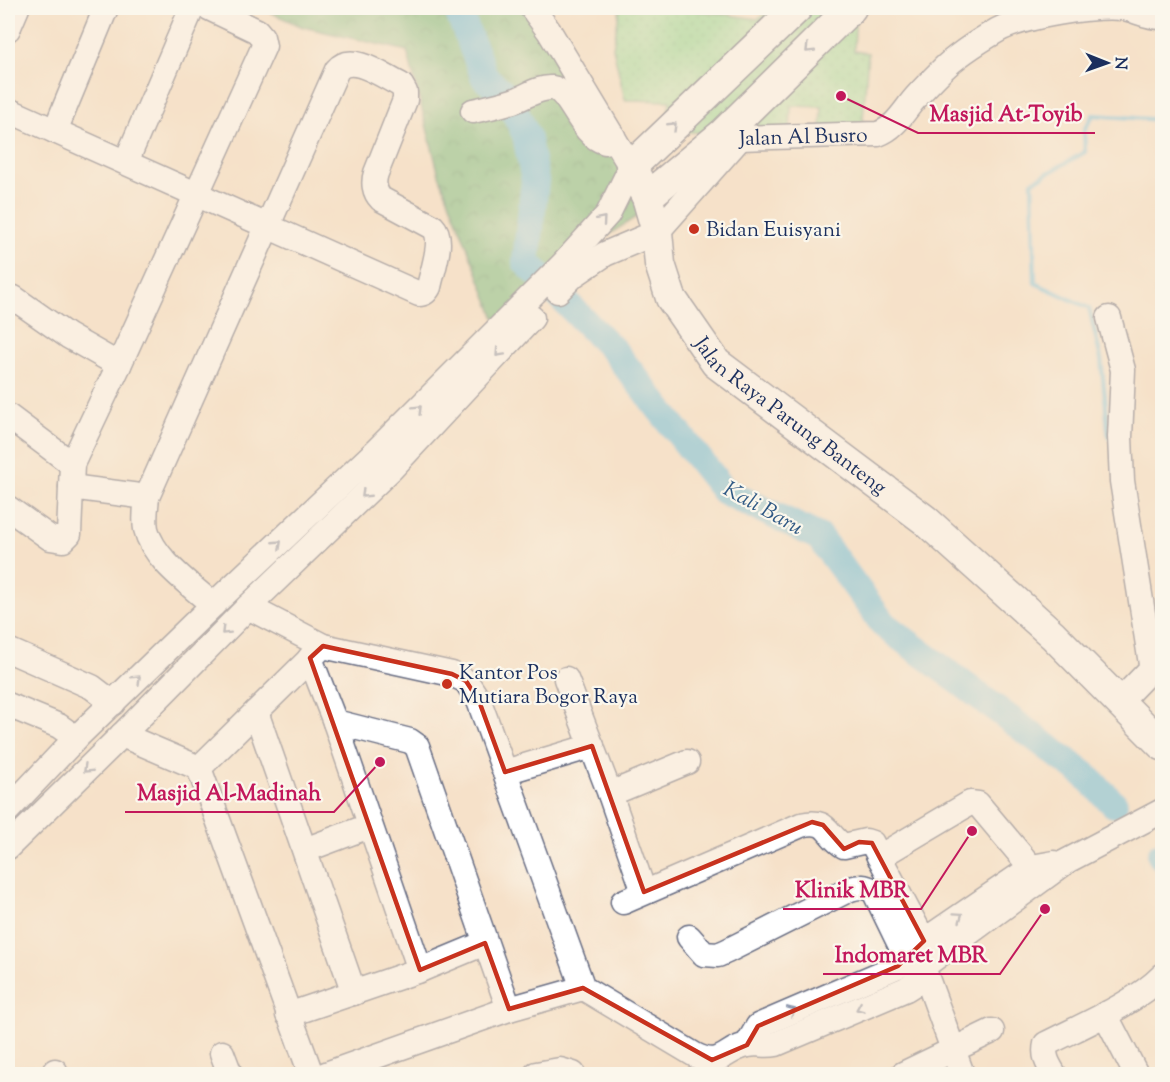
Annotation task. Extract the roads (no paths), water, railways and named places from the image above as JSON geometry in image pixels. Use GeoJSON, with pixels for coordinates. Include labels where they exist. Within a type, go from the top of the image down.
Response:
{"type":"FeatureCollection","features":[{"type":"Feature","properties":{"kind":"main road"},"geometry":{"type":"LineString","coordinates":[[631,167],[797,8]]}},
{"type":"Feature","properties":{"kind":"main road"},"geometry":{"type":"LineString","coordinates":[[646,197],[732,135],[851,8]]}},
{"type":"Feature","properties":{"kind":"main road","name":"Jalan Raya Parung Banteng"},"geometry":{"type":"LineString","coordinates":[[631,167],[646,197],[657,232],[660,264],[671,298],[716,363],[925,520],[1053,635],[1162,745]]}},
{"type":"Feature","properties":{"kind":"street"},"geometry":{"type":"LineString","coordinates":[[8,29],[17,8]]}},
{"type":"Feature","properties":{"kind":"street"},"geometry":{"type":"LineString","coordinates":[[55,131],[106,8]]}},
{"type":"Feature","properties":{"kind":"street"},"geometry":{"type":"LineString","coordinates":[[126,162],[192,8]]}},
{"type":"Feature","properties":{"kind":"street"},"geometry":{"type":"LineString","coordinates":[[8,508],[50,538],[63,540],[67,537],[72,464],[264,42],[257,31],[209,8]]}},
{"type":"Feature","properties":{"kind":"street","name":"Jalan Raya Parung Banteng"},"geometry":{"type":"LineString","coordinates":[[532,8],[549,31],[631,167]]}},
{"type":"Feature","properties":{"kind":"street","name":"Jalan Al Busro"},"geometry":{"type":"LineString","coordinates":[[732,135],[866,135],[886,131],[947,65],[999,30],[1029,20],[1077,9],[1124,8],[1143,15],[1162,17]]}},
{"type":"Feature","properties":{"kind":"street"},"geometry":{"type":"LineString","coordinates":[[8,110],[196,193],[266,226],[419,294],[427,291],[439,241],[438,232],[433,227],[381,199],[375,189],[376,172],[405,100],[405,92],[401,85],[355,62],[338,68],[266,226],[147,496],[146,526],[152,543],[168,565],[213,605]]}},
{"type":"Feature","properties":{"kind":"street"},"geometry":{"type":"LineString","coordinates":[[473,111],[514,101],[542,88],[555,88],[565,96],[574,113],[593,137],[605,141],[613,136]]}},
{"type":"Feature","properties":{"kind":"street"},"geometry":{"type":"LineString","coordinates":[[569,269],[657,232],[732,135]]}},
{"type":"Feature","properties":{"kind":"street"},"geometry":{"type":"LineString","coordinates":[[10,839],[122,735],[248,607],[384,460],[569,269],[608,214],[631,167]]}},
{"type":"Feature","properties":{"kind":"street"},"geometry":{"type":"LineString","coordinates":[[14,298],[68,336],[119,365]]}},
{"type":"Feature","properties":{"kind":"street"},"geometry":{"type":"LineString","coordinates":[[1109,318],[1124,370],[1120,437],[1122,481],[1151,664],[1150,670],[1120,701]]}},
{"type":"Feature","properties":{"kind":"street"},"geometry":{"type":"LineString","coordinates":[[8,416],[72,464]]}},
{"type":"Feature","properties":{"kind":"street"},"geometry":{"type":"LineString","coordinates":[[8,810],[76,738],[213,605],[384,460]]}},
{"type":"Feature","properties":{"kind":"street"},"geometry":{"type":"LineString","coordinates":[[72,488],[147,496]]}},
{"type":"Feature","properties":{"kind":"street"},"geometry":{"type":"LineString","coordinates":[[248,607],[317,652],[452,674],[463,678],[477,695],[583,988],[695,1055],[707,1067],[747,1044],[765,1046],[776,1044],[914,984],[917,954],[874,891],[867,887],[859,886],[850,890],[718,955],[704,954],[689,937]]}},
{"type":"Feature","properties":{"kind":"street"},"geometry":{"type":"LineString","coordinates":[[8,650],[92,687],[113,703]]}},
{"type":"Feature","properties":{"kind":"street"},"geometry":{"type":"LineString","coordinates":[[199,768],[317,652]]}},
{"type":"Feature","properties":{"kind":"street"},"geometry":{"type":"LineString","coordinates":[[317,652],[335,722],[420,970]]}},
{"type":"Feature","properties":{"kind":"street"},"geometry":{"type":"LineString","coordinates":[[566,679],[645,892]]}},
{"type":"Feature","properties":{"kind":"street"},"geometry":{"type":"LineString","coordinates":[[9,708],[59,726],[76,738]]}},
{"type":"Feature","properties":{"kind":"street"},"geometry":{"type":"LineString","coordinates":[[256,712],[354,993]]}},
{"type":"Feature","properties":{"kind":"street"},"geometry":{"type":"LineString","coordinates":[[335,722],[410,741],[417,746],[509,1009]]}},
{"type":"Feature","properties":{"kind":"street"},"geometry":{"type":"LineString","coordinates":[[122,735],[199,768],[311,1074]]}},
{"type":"Feature","properties":{"kind":"street"},"geometry":{"type":"LineString","coordinates":[[505,772],[592,746]]}},
{"type":"Feature","properties":{"kind":"street"},"geometry":{"type":"LineString","coordinates":[[610,794],[687,762]]}},
{"type":"Feature","properties":{"kind":"street"},"geometry":{"type":"LineString","coordinates":[[879,857],[970,803],[978,804],[1036,873]]}},
{"type":"Feature","properties":{"kind":"street"},"geometry":{"type":"LineString","coordinates":[[917,954],[1036,873],[1072,858],[1162,811]]}},
{"type":"Feature","properties":{"kind":"street"},"geometry":{"type":"LineString","coordinates":[[622,902],[790,829],[812,822],[823,825],[844,846],[866,841],[872,843],[962,1074]]}},
{"type":"Feature","properties":{"kind":"street"},"geometry":{"type":"LineString","coordinates":[[305,850],[369,826]]}},
{"type":"Feature","properties":{"kind":"street"},"geometry":{"type":"LineString","coordinates":[[288,1015],[420,970],[485,943]]}},
{"type":"Feature","properties":{"kind":"street"},"geometry":{"type":"LineString","coordinates":[[1054,1074],[1046,1059],[1044,1051],[1046,1044],[1105,1014],[1154,985],[1162,976]]}},
{"type":"Feature","properties":{"kind":"street"},"geometry":{"type":"LineString","coordinates":[[326,1074],[509,1009],[583,988]]}},
{"type":"Feature","properties":{"kind":"street"},"geometry":{"type":"LineString","coordinates":[[1105,1014],[1136,1074]]}},
{"type":"Feature","properties":{"kind":"street"},"geometry":{"type":"LineString","coordinates":[[903,1074],[992,1031]]}},
{"type":"Feature","properties":{"kind":"street"},"geometry":{"type":"LineString","coordinates":[[536,1074],[560,1070],[573,1074]]}},
{"type":"Feature","properties":{"kind":"waterway","name":"Kali Baru"},"geometry":{"type":"LineString","coordinates":[[457,8],[485,78],[503,93]]}},
{"type":"Feature","properties":{"kind":"waterway","name":"Kali Baru"},"geometry":{"type":"LineString","coordinates":[[514,110],[526,135],[535,181],[526,262],[614,351],[724,491],[819,537],[884,625],[1085,775],[1114,804]]}},
{"type":"Feature","properties":{"kind":"waterway"},"geometry":{"type":"LineString","coordinates":[[1109,438],[1101,359],[1089,308],[1035,283],[1032,182],[1085,152],[1084,130],[1093,115],[1162,120]]}},
{"type":"Feature","properties":{"kind":"place","name":"Masjid At-Toyib"},"geometry":{"type":"Point","coordinates":[841,96]}},
{"type":"Feature","properties":{"kind":"place","name":"Bidan Euisyani"},"geometry":{"type":"Point","coordinates":[694,229]}},
{"type":"Feature","properties":{"kind":"place","name":"Kantor Pos Mutiara Bogor Raya"},"geometry":{"type":"Point","coordinates":[447,684]}},
{"type":"Feature","properties":{"kind":"place","name":"Masjid Al-Madinah"},"geometry":{"type":"Point","coordinates":[380,762]}},
{"type":"Feature","properties":{"kind":"place","name":"Klinik MBR"},"geometry":{"type":"Point","coordinates":[972,831]}},
{"type":"Feature","properties":{"kind":"place","name":"Indomaret MBR"},"geometry":{"type":"Point","coordinates":[1045,909]}}]}
